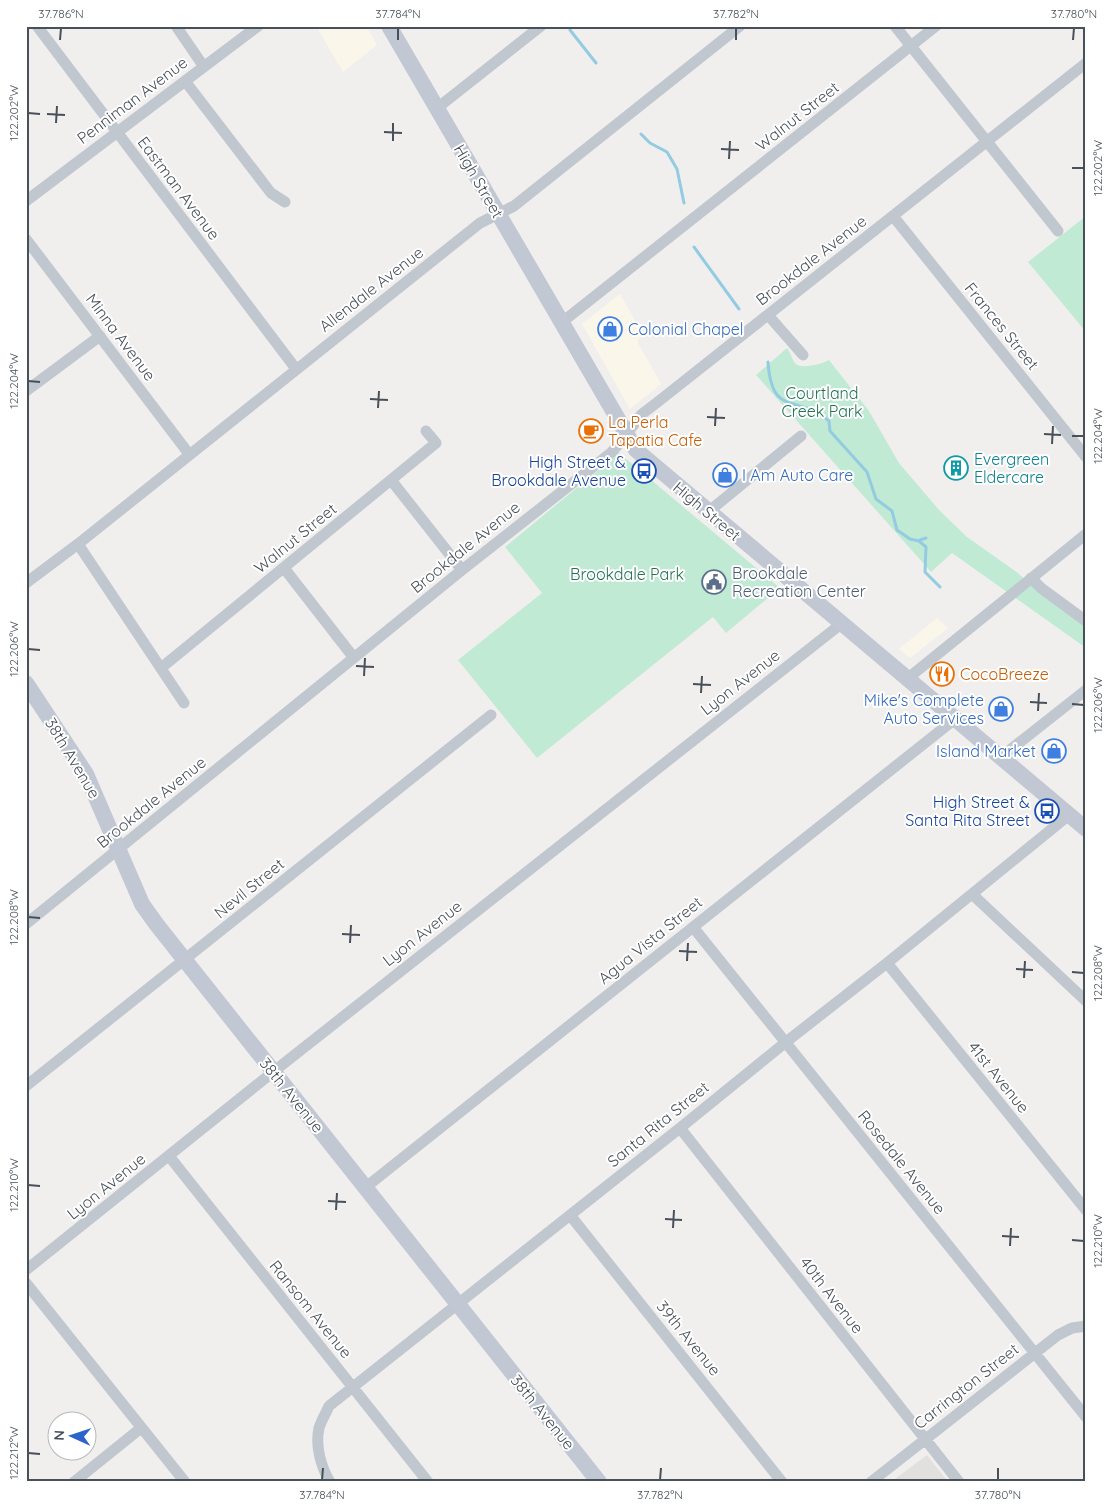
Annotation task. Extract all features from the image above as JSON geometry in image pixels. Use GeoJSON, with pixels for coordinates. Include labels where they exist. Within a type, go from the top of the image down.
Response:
{"type":"FeatureCollection","features":[{"type":"Feature","properties":{"kind":"main road","name":"High Street"},"geometry":{"type":"LineString","coordinates":[[389,26],[636,450],[1086,829]]}},
{"type":"Feature","properties":{"kind":"main road","name":"38th Avenue"},"geometry":{"type":"LineString","coordinates":[[26,683],[86,774],[142,904],[184,961],[366,1187],[599,1482]]}},
{"type":"Feature","properties":{"kind":"street","name":"Eastman Avenue"},"geometry":{"type":"LineString","coordinates":[[37,26],[296,369]]}},
{"type":"Feature","properties":{"kind":"street"},"geometry":{"type":"LineString","coordinates":[[176,26],[204,67]]}},
{"type":"Feature","properties":{"kind":"street","name":"Penniman Avenue"},"geometry":{"type":"LineString","coordinates":[[26,201],[258,26]]}},
{"type":"Feature","properties":{"kind":"street"},"geometry":{"type":"LineString","coordinates":[[436,109],[541,26]]}},
{"type":"Feature","properties":{"kind":"street","name":"Allendale Avenue"},"geometry":{"type":"LineString","coordinates":[[26,583],[78,544],[480,223],[514,206],[740,26]]}},
{"type":"Feature","properties":{"kind":"street"},"geometry":{"type":"LineString","coordinates":[[895,26],[1058,231]]}},
{"type":"Feature","properties":{"kind":"street","name":"Walnut Street"},"geometry":{"type":"LineString","coordinates":[[561,323],[936,26]]}},
{"type":"Feature","properties":{"kind":"street","name":"Brookdale Avenue"},"geometry":{"type":"LineString","coordinates":[[26,924],[462,570],[612,452],[626,433],[648,410],[986,141],[1084,67]]}},
{"type":"Feature","properties":{"kind":"street"},"geometry":{"type":"LineString","coordinates":[[184,81],[271,193],[285,202]]}},
{"type":"Feature","properties":{"kind":"street","name":"Frances Street"},"geometry":{"type":"LineString","coordinates":[[893,216],[1086,457]]}},
{"type":"Feature","properties":{"kind":"street","name":"Minna Avenue"},"geometry":{"type":"LineString","coordinates":[[26,240],[189,454]]}},
{"type":"Feature","properties":{"kind":"street"},"geometry":{"type":"LineString","coordinates":[[768,315],[803,355]]}},
{"type":"Feature","properties":{"kind":"street"},"geometry":{"type":"LineString","coordinates":[[26,391],[100,336]]}},
{"type":"Feature","properties":{"kind":"street","name":"Walnut Street"},"geometry":{"type":"LineString","coordinates":[[161,668],[436,443],[426,431]]}},
{"type":"Feature","properties":{"kind":"street"},"geometry":{"type":"LineString","coordinates":[[708,512],[801,436]]}},
{"type":"Feature","properties":{"kind":"street"},"geometry":{"type":"LineString","coordinates":[[391,480],[462,570]]}},
{"type":"Feature","properties":{"kind":"street"},"geometry":{"type":"LineString","coordinates":[[907,679],[1086,534]]}},
{"type":"Feature","properties":{"kind":"street"},"geometry":{"type":"LineString","coordinates":[[78,544],[184,703]]}},
{"type":"Feature","properties":{"kind":"street"},"geometry":{"type":"LineString","coordinates":[[284,568],[354,658]]}},
{"type":"Feature","properties":{"kind":"street"},"geometry":{"type":"LineString","coordinates":[[1031,578],[1041,588],[1086,621]]}},
{"type":"Feature","properties":{"kind":"street","name":"Lyon Avenue"},"geometry":{"type":"LineString","coordinates":[[26,1270],[273,1072],[841,624]]}},
{"type":"Feature","properties":{"kind":"street"},"geometry":{"type":"LineString","coordinates":[[1001,757],[1086,690]]}},
{"type":"Feature","properties":{"kind":"street","name":"Nevil Street"},"geometry":{"type":"LineString","coordinates":[[26,1086],[491,715]]}},
{"type":"Feature","properties":{"kind":"street","name":"Agua Vista Street"},"geometry":{"type":"LineString","coordinates":[[366,1187],[955,719]]}},
{"type":"Feature","properties":{"kind":"street","name":"Santa Rita Street"},"geometry":{"type":"LineString","coordinates":[[330,1482],[318,1449],[319,1428],[329,1406],[887,963],[1069,815]]}},
{"type":"Feature","properties":{"kind":"street"},"geometry":{"type":"LineString","coordinates":[[972,894],[1086,1001]]}},
{"type":"Feature","properties":{"kind":"street","name":"Rosedale Avenue"},"geometry":{"type":"LineString","coordinates":[[693,927],[1086,1417]]}},
{"type":"Feature","properties":{"kind":"street","name":"41st Avenue"},"geometry":{"type":"LineString","coordinates":[[887,963],[1086,1210]]}},
{"type":"Feature","properties":{"kind":"street","name":"40th Avenue"},"geometry":{"type":"LineString","coordinates":[[680,1128],[959,1482]]}},
{"type":"Feature","properties":{"kind":"street","name":"Ransom Avenue"},"geometry":{"type":"LineString","coordinates":[[169,1156],[428,1482]]}},
{"type":"Feature","properties":{"kind":"street","name":"39th Avenue"},"geometry":{"type":"LineString","coordinates":[[570,1215],[782,1482]]}},
{"type":"Feature","properties":{"kind":"street"},"geometry":{"type":"LineString","coordinates":[[26,1283],[185,1482]]}},
{"type":"Feature","properties":{"kind":"street","name":"Carrington Street"},"geometry":{"type":"LineString","coordinates":[[871,1482],[1058,1335],[1072,1328],[1086,1326]]}},
{"type":"Feature","properties":{"kind":"street"},"geometry":{"type":"LineString","coordinates":[[74,1482],[142,1428]]}},
{"type":"Feature","properties":{"kind":"shaded area"},"geometry":{"type":"Polygon","coordinates":[[[316,26],[366,26],[377,45],[343,72],[316,26]]]}},
{"type":"Feature","properties":{"kind":"shaded area"},"geometry":{"type":"Polygon","coordinates":[[[620,294],[643,335],[637,341],[661,384],[630,409],[582,324],[620,294]]]}},
{"type":"Feature","properties":{"kind":"shaded area"},"geometry":{"type":"Polygon","coordinates":[[[937,618],[948,628],[910,658],[899,649],[937,618]]]}},
{"type":"Feature","properties":{"kind":"shaded area"},"geometry":{"type":"Polygon","coordinates":[[[927,1455],[948,1482],[891,1482],[927,1455]]]}},
{"type":"Feature","properties":{"kind":"green space"},"geometry":{"type":"Polygon","coordinates":[[[1086,216],[1086,332],[1028,262],[1086,216]]]}},
{"type":"Feature","properties":{"kind":"green space","name":"Courtland Creek Park"},"geometry":{"type":"Polygon","coordinates":[[[787,348],[795,363],[801,366],[811,366],[829,360],[869,411],[899,463],[939,510],[967,537],[1018,573],[1040,594],[1086,625],[1086,648],[952,553],[931,572],[756,375],[787,348]]]}},
{"type":"Feature","properties":{"kind":"green space","name":"Brookdale Park"},"geometry":{"type":"Polygon","coordinates":[[[619,453],[780,588],[726,633],[713,617],[537,758],[458,660],[542,593],[505,547],[619,453]]]}},
{"type":"Feature","properties":{"kind":"waterway"},"geometry":{"type":"LineString","coordinates":[[570,30],[596,63]]}},
{"type":"Feature","properties":{"kind":"waterway"},"geometry":{"type":"LineString","coordinates":[[641,134],[650,143],[667,152],[677,169],[684,203]]}},
{"type":"Feature","properties":{"kind":"waterway"},"geometry":{"type":"LineString","coordinates":[[694,247],[739,309]]}},
{"type":"Feature","properties":{"kind":"waterway"},"geometry":{"type":"LineString","coordinates":[[768,362],[775,392],[781,399],[818,413],[829,421],[830,431],[867,472],[876,499],[892,511],[897,530],[910,539],[919,541],[926,547],[925,572],[940,587]]}},
{"type":"Feature","properties":{"kind":"waterway"},"geometry":{"type":"LineString","coordinates":[[920,540],[926,538]]}},
{"type":"Feature","properties":{"kind":"place","name":"Colonial Chapel"},"geometry":{"type":"Point","coordinates":[610,329]}},
{"type":"Feature","properties":{"kind":"place","name":"La Perla Tapatia Cafe"},"geometry":{"type":"Point","coordinates":[591,431]}},
{"type":"Feature","properties":{"kind":"place","name":"Evergreen Eldercare"},"geometry":{"type":"Point","coordinates":[956,468]}},
{"type":"Feature","properties":{"kind":"place","name":"High Street & Brookdale Avenue"},"geometry":{"type":"Point","coordinates":[644,471]}},
{"type":"Feature","properties":{"kind":"place","name":"I Am Auto Care"},"geometry":{"type":"Point","coordinates":[725,475]}},
{"type":"Feature","properties":{"kind":"place","name":"Brookdale Recreation Center"},"geometry":{"type":"Point","coordinates":[714,582]}},
{"type":"Feature","properties":{"kind":"place","name":"CocoBreeze"},"geometry":{"type":"Point","coordinates":[942,674]}},
{"type":"Feature","properties":{"kind":"place","name":"Mike's Complete Auto Services"},"geometry":{"type":"Point","coordinates":[1001,709]}},
{"type":"Feature","properties":{"kind":"place","name":"Island Market"},"geometry":{"type":"Point","coordinates":[1054,751]}},
{"type":"Feature","properties":{"kind":"place","name":"High Street & Santa Rita Street"},"geometry":{"type":"Point","coordinates":[1047,811]}}]}
